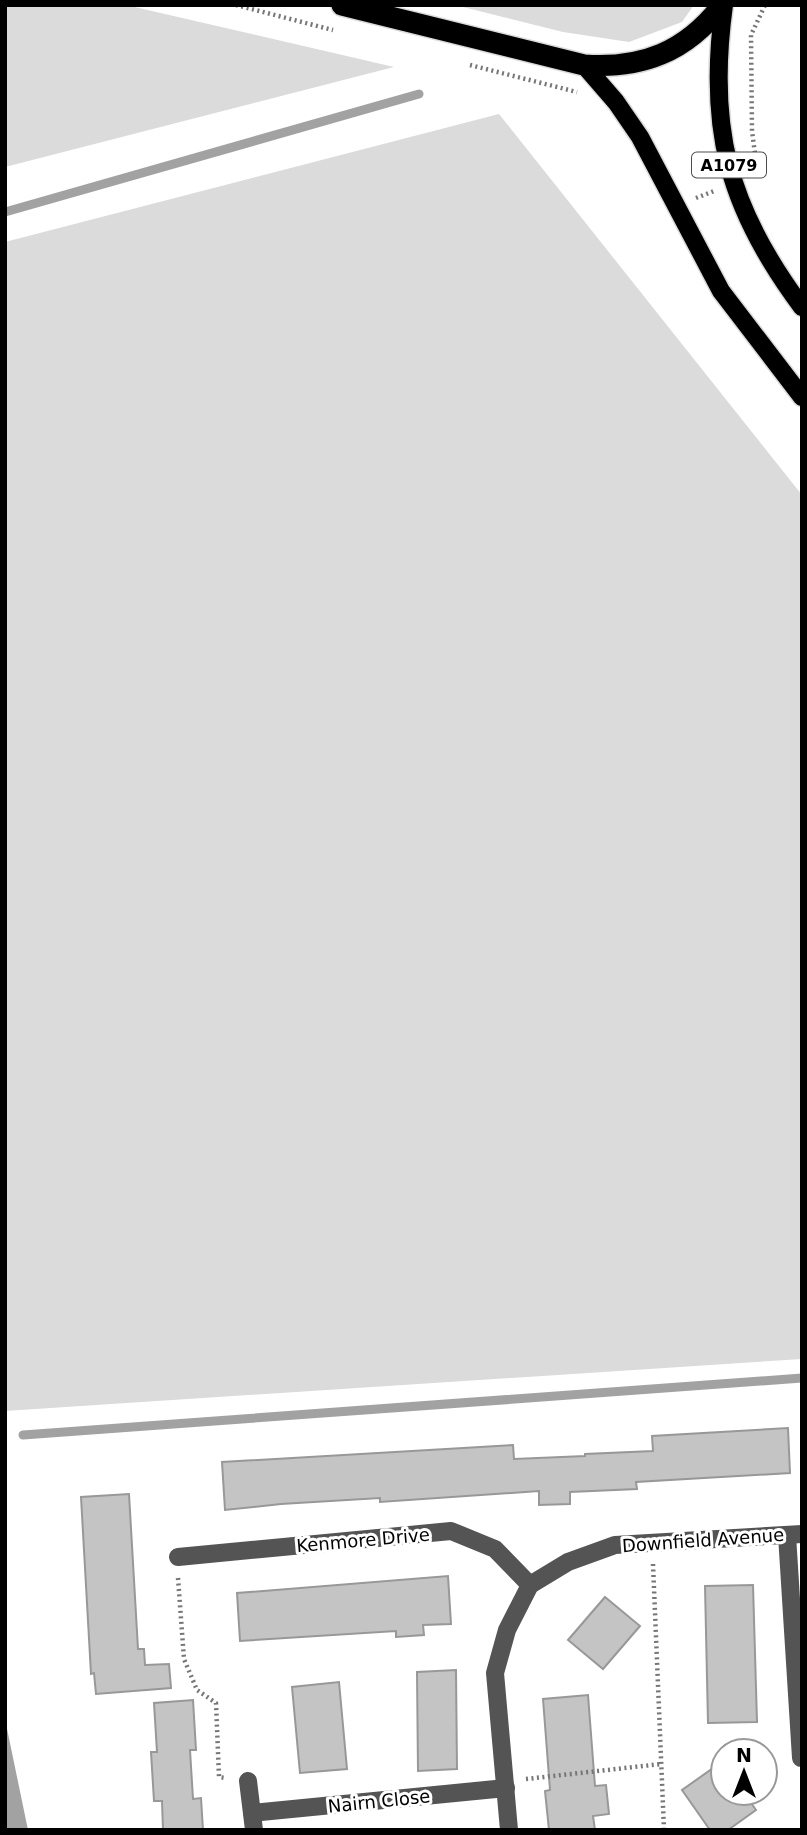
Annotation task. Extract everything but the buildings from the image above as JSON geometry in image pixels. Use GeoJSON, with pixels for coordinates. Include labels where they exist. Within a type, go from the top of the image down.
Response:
{"type":"FeatureCollection","features":[{"type":"Feature","properties":{"kind":"highway","name":"A1079"},"geometry":{"type":"LineString","coordinates":[[342,5],[583,65],[611,67],[638,64],[664,55],[687,42],[723,5]]}},
{"type":"Feature","properties":{"kind":"main road","name":"A1079"},"geometry":{"type":"LineString","coordinates":[[723,5],[719,44],[719,90],[723,139],[733,184],[750,228],[771,265],[802,307]]}},
{"type":"Feature","properties":{"kind":"main road"},"geometry":{"type":"LineString","coordinates":[[583,65],[616,102],[640,137],[722,290],[802,397]]}},
{"type":"Feature","properties":{"kind":"street","name":"Kenmore Drive"},"geometry":{"type":"LineString","coordinates":[[178,1557],[451,1531],[495,1549],[530,1584]]}},
{"type":"Feature","properties":{"kind":"street","name":"Downfield Avenue"},"geometry":{"type":"LineString","coordinates":[[530,1584],[569,1562],[615,1545],[794,1534]]}},
{"type":"Feature","properties":{"kind":"street"},"geometry":{"type":"LineString","coordinates":[[794,1534],[801,1758]]}},
{"type":"Feature","properties":{"kind":"street"},"geometry":{"type":"LineString","coordinates":[[509,1830],[495,1674],[508,1630],[530,1584]]}},
{"type":"Feature","properties":{"kind":"street","name":"Nairn Close"},"geometry":{"type":"LineString","coordinates":[[248,1781],[253,1821],[506,1788]]}},
{"type":"Feature","properties":{"kind":"path"},"geometry":{"type":"LineString","coordinates":[[236,5],[342,32]]}},
{"type":"Feature","properties":{"kind":"path"},"geometry":{"type":"LineString","coordinates":[[676,206],[733,184],[758,178],[751,131],[751,35],[765,5]]}},
{"type":"Feature","properties":{"kind":"path"},"geometry":{"type":"LineString","coordinates":[[461,62],[579,93],[586,101]]}},
{"type":"Feature","properties":{"kind":"path"},"geometry":{"type":"LineString","coordinates":[[652,1542],[664,1830]]}},
{"type":"Feature","properties":{"kind":"path"},"geometry":{"type":"LineString","coordinates":[[178,1557],[184,1659],[197,1690],[216,1703],[219,1777],[248,1781]]}},
{"type":"Feature","properties":{"kind":"path"},"geometry":{"type":"LineString","coordinates":[[506,1788],[524,1779],[661,1764]]}},
{"type":"Feature","properties":{"kind":"shaded area"},"geometry":{"type":"Polygon","coordinates":[[[5,5],[126,5],[394,67],[5,167],[5,5]]]}},
{"type":"Feature","properties":{"kind":"shaded area"},"geometry":{"type":"Polygon","coordinates":[[[455,5],[694,5],[682,22],[629,42],[563,32],[455,5]]]}},
{"type":"Feature","properties":{"kind":"shaded area"},"geometry":{"type":"Polygon","coordinates":[[[499,114],[802,495],[802,1359],[5,1411],[5,242],[499,114]]]}},
{"type":"Feature","properties":{"kind":"shaded area"},"geometry":{"type":"Polygon","coordinates":[[[5,1719],[28,1830],[5,1830],[5,1719]]]}},
{"type":"Feature","properties":{"kind":"waterway"},"geometry":{"type":"LineString","coordinates":[[5,212],[419,94]]}},
{"type":"Feature","properties":{"kind":"waterway"},"geometry":{"type":"LineString","coordinates":[[23,1435],[802,1378]]}}]}
